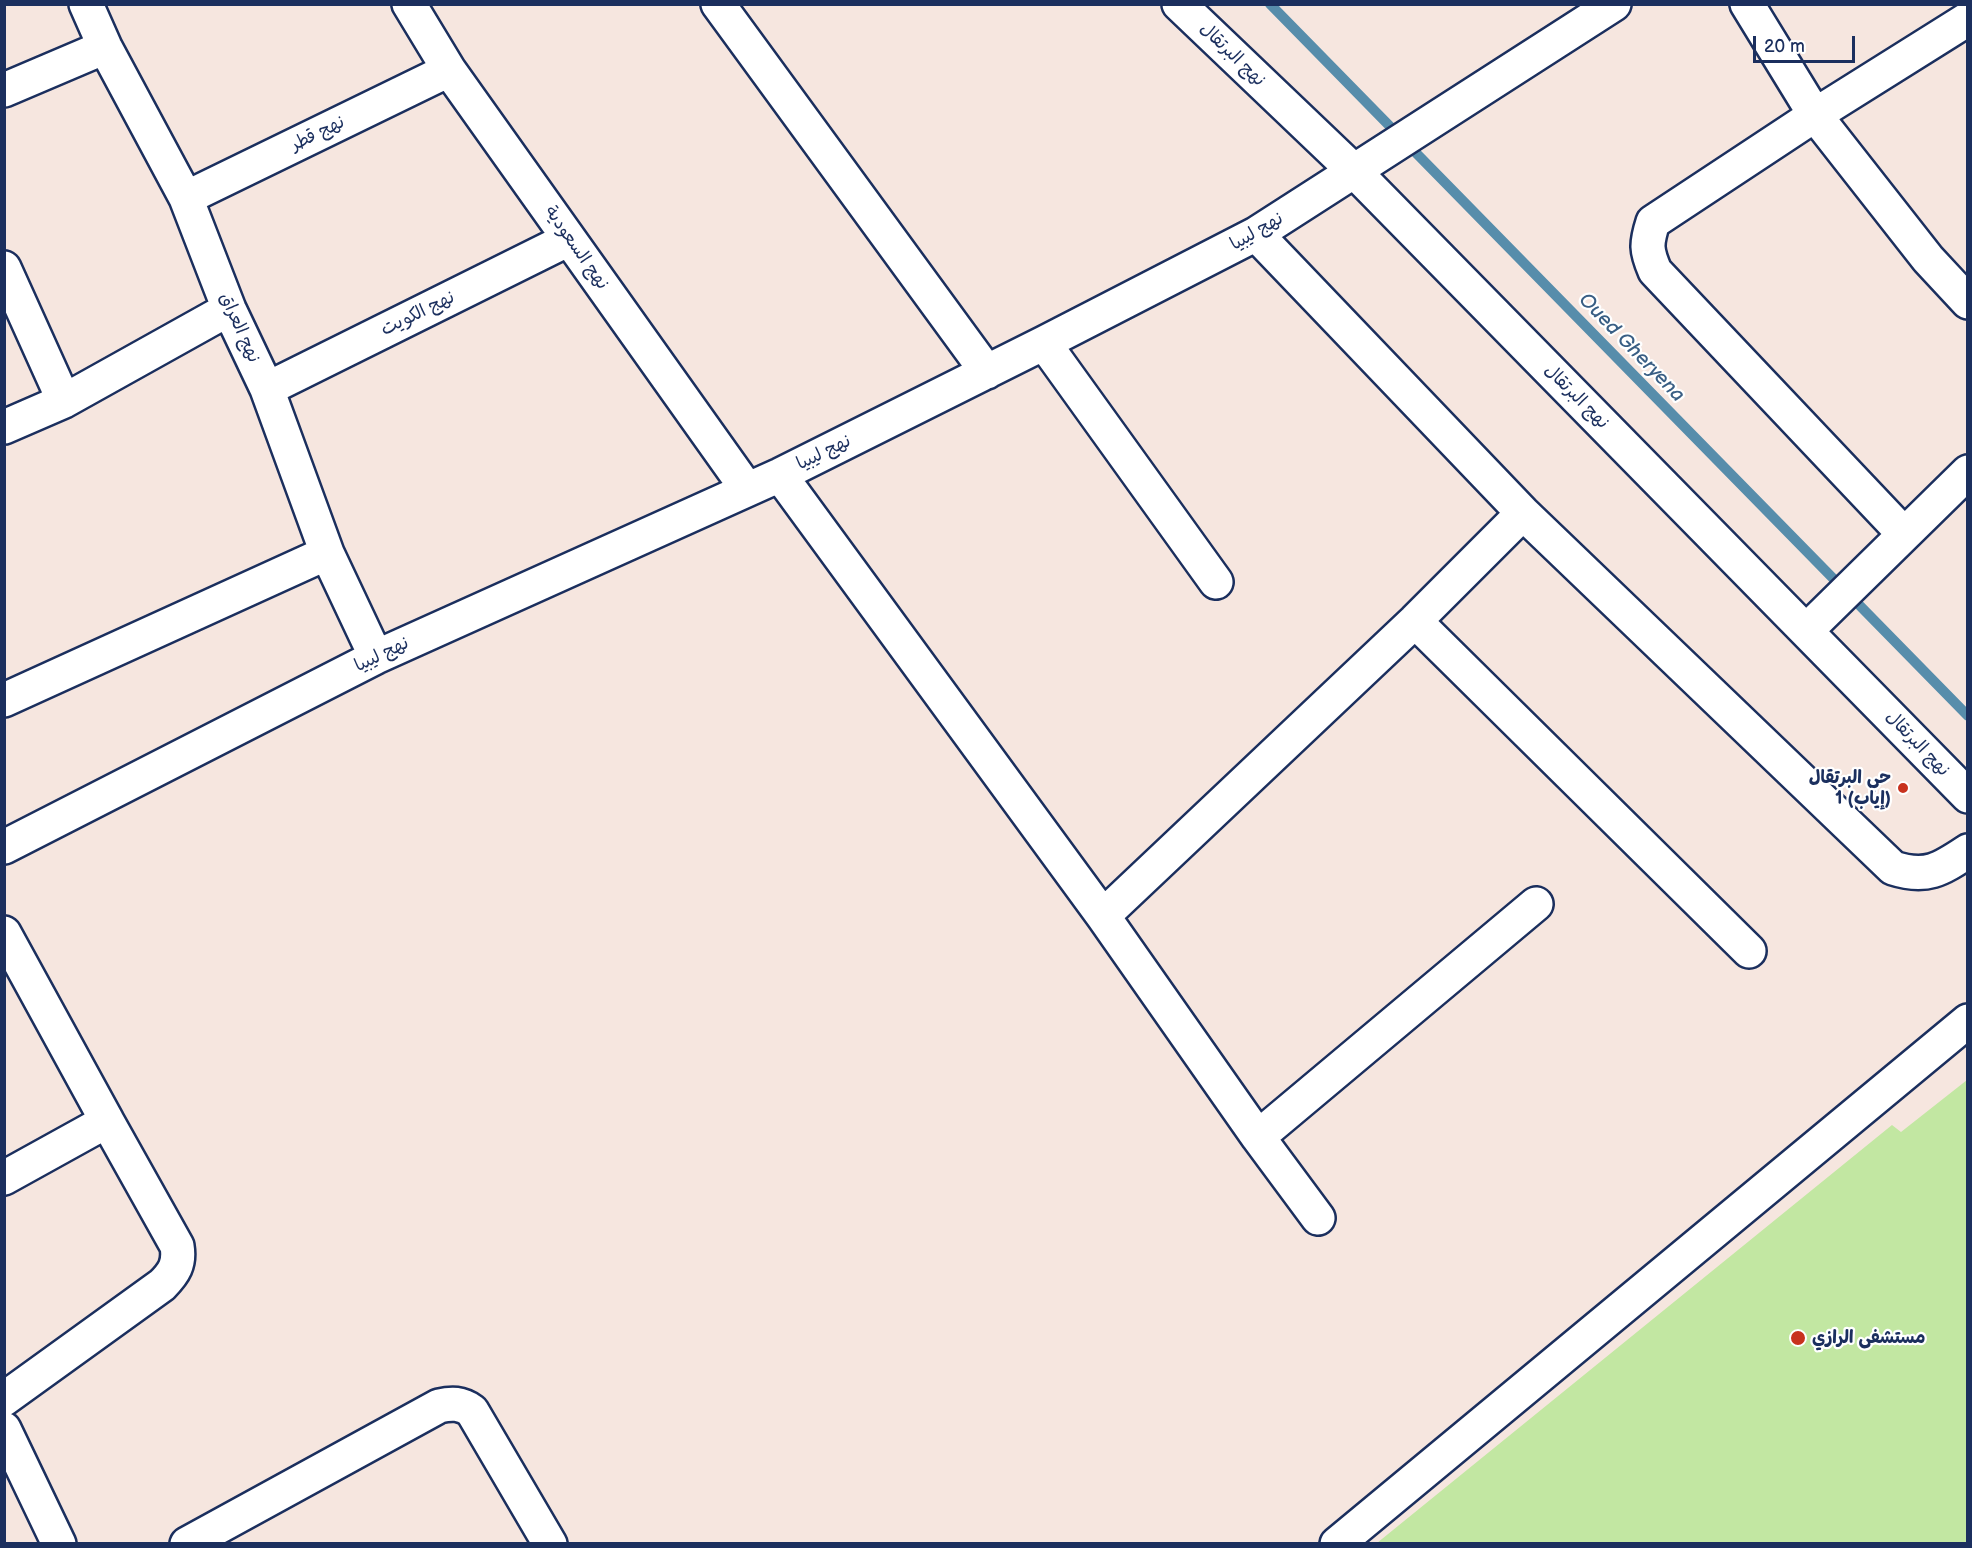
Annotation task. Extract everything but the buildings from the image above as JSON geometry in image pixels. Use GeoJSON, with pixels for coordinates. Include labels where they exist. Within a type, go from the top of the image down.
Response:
{"type":"FeatureCollection","features":[{"type":"Feature","properties":{"kind":"street","name":"نهج العراق"},"geometry":{"type":"LineString","coordinates":[[87,4],[105,46],[186,198],[229,309],[267,389],[327,553],[376,657]]}},
{"type":"Feature","properties":{"kind":"street","name":"نهج السعودية"},"geometry":{"type":"LineString","coordinates":[[408,4],[449,70],[747,489]]}},
{"type":"Feature","properties":{"kind":"street"},"geometry":{"type":"LineString","coordinates":[[718,4],[987,372]]}},
{"type":"Feature","properties":{"kind":"street","name":"نهج البرتقال"},"geometry":{"type":"LineString","coordinates":[[1179,4],[1366,164],[1817,619],[1968,796]]}},
{"type":"Feature","properties":{"kind":"street","name":"نهج ليبيا"},"geometry":{"type":"LineString","coordinates":[[4,847],[376,657],[780,475],[1044,344],[1256,234],[1614,4]]}},
{"type":"Feature","properties":{"kind":"street"},"geometry":{"type":"LineString","coordinates":[[1747,4],[1815,115],[1928,260],[1968,302]]}},
{"type":"Feature","properties":{"kind":"street"},"geometry":{"type":"LineString","coordinates":[[1895,542],[1654,271],[1647,253],[1647,238],[1653,222],[1815,115],[1968,19]]}},
{"type":"Feature","properties":{"kind":"street"},"geometry":{"type":"LineString","coordinates":[[4,90],[105,46]]}},
{"type":"Feature","properties":{"kind":"street","name":"نهج قطر"},"geometry":{"type":"LineString","coordinates":[[186,198],[449,70]]}},
{"type":"Feature","properties":{"kind":"street"},"geometry":{"type":"LineString","coordinates":[[1256,234],[1523,513],[1893,868],[1908,873],[1940,870],[1968,851]]}},
{"type":"Feature","properties":{"kind":"street","name":"نهج الكويت"},"geometry":{"type":"LineString","coordinates":[[267,389],[569,239]]}},
{"type":"Feature","properties":{"kind":"street"},"geometry":{"type":"LineString","coordinates":[[4,268],[64,401]]}},
{"type":"Feature","properties":{"kind":"street"},"geometry":{"type":"LineString","coordinates":[[4,427],[64,401],[229,309]]}},
{"type":"Feature","properties":{"kind":"street"},"geometry":{"type":"LineString","coordinates":[[1044,344],[1216,582]]}},
{"type":"Feature","properties":{"kind":"street"},"geometry":{"type":"LineString","coordinates":[[1817,619],[1968,472]]}},
{"type":"Feature","properties":{"kind":"street"},"geometry":{"type":"LineString","coordinates":[[780,475],[1103,916],[1258,1137],[1318,1218]]}},
{"type":"Feature","properties":{"kind":"street"},"geometry":{"type":"LineString","coordinates":[[1103,916],[1415,621],[1523,513]]}},
{"type":"Feature","properties":{"kind":"street"},"geometry":{"type":"LineString","coordinates":[[4,700],[327,553]]}},
{"type":"Feature","properties":{"kind":"street"},"geometry":{"type":"LineString","coordinates":[[1415,621],[1749,951]]}},
{"type":"Feature","properties":{"kind":"street"},"geometry":{"type":"LineString","coordinates":[[1258,1137],[1536,904]]}},
{"type":"Feature","properties":{"kind":"street"},"geometry":{"type":"LineString","coordinates":[[4,933],[177,1246],[179,1259],[174,1273],[162,1285],[4,1399]]}},
{"type":"Feature","properties":{"kind":"street"},"geometry":{"type":"LineString","coordinates":[[1337,1544],[1968,1022]]}},
{"type":"Feature","properties":{"kind":"street"},"geometry":{"type":"LineString","coordinates":[[4,1178],[107,1121]]}},
{"type":"Feature","properties":{"kind":"street"},"geometry":{"type":"LineString","coordinates":[[187,1544],[439,1406],[451,1403],[464,1406],[472,1411],[550,1544]]}},
{"type":"Feature","properties":{"kind":"street"},"geometry":{"type":"LineString","coordinates":[[4,1430],[59,1544]]}},
{"type":"Feature","properties":{"kind":"green space","name":"مستشفى الرازي"},"geometry":{"type":"Polygon","coordinates":[[[1967,1080],[1967,1543],[1377,1543],[1892,1125],[1901,1132],[1967,1080]]]}},
{"type":"Feature","properties":{"kind":"waterway","name":"Oued Gheryena"},"geometry":{"type":"LineString","coordinates":[[1270,4],[1968,716]]}},
{"type":"Feature","properties":{"kind":"place","name":"حي البرتقال 1 (إياب)"},"geometry":{"type":"Point","coordinates":[1903,788]}},
{"type":"Feature","properties":{"kind":"place","name":"مستشفى الرازي"},"geometry":{"type":"Point","coordinates":[1798,1338]}}]}
